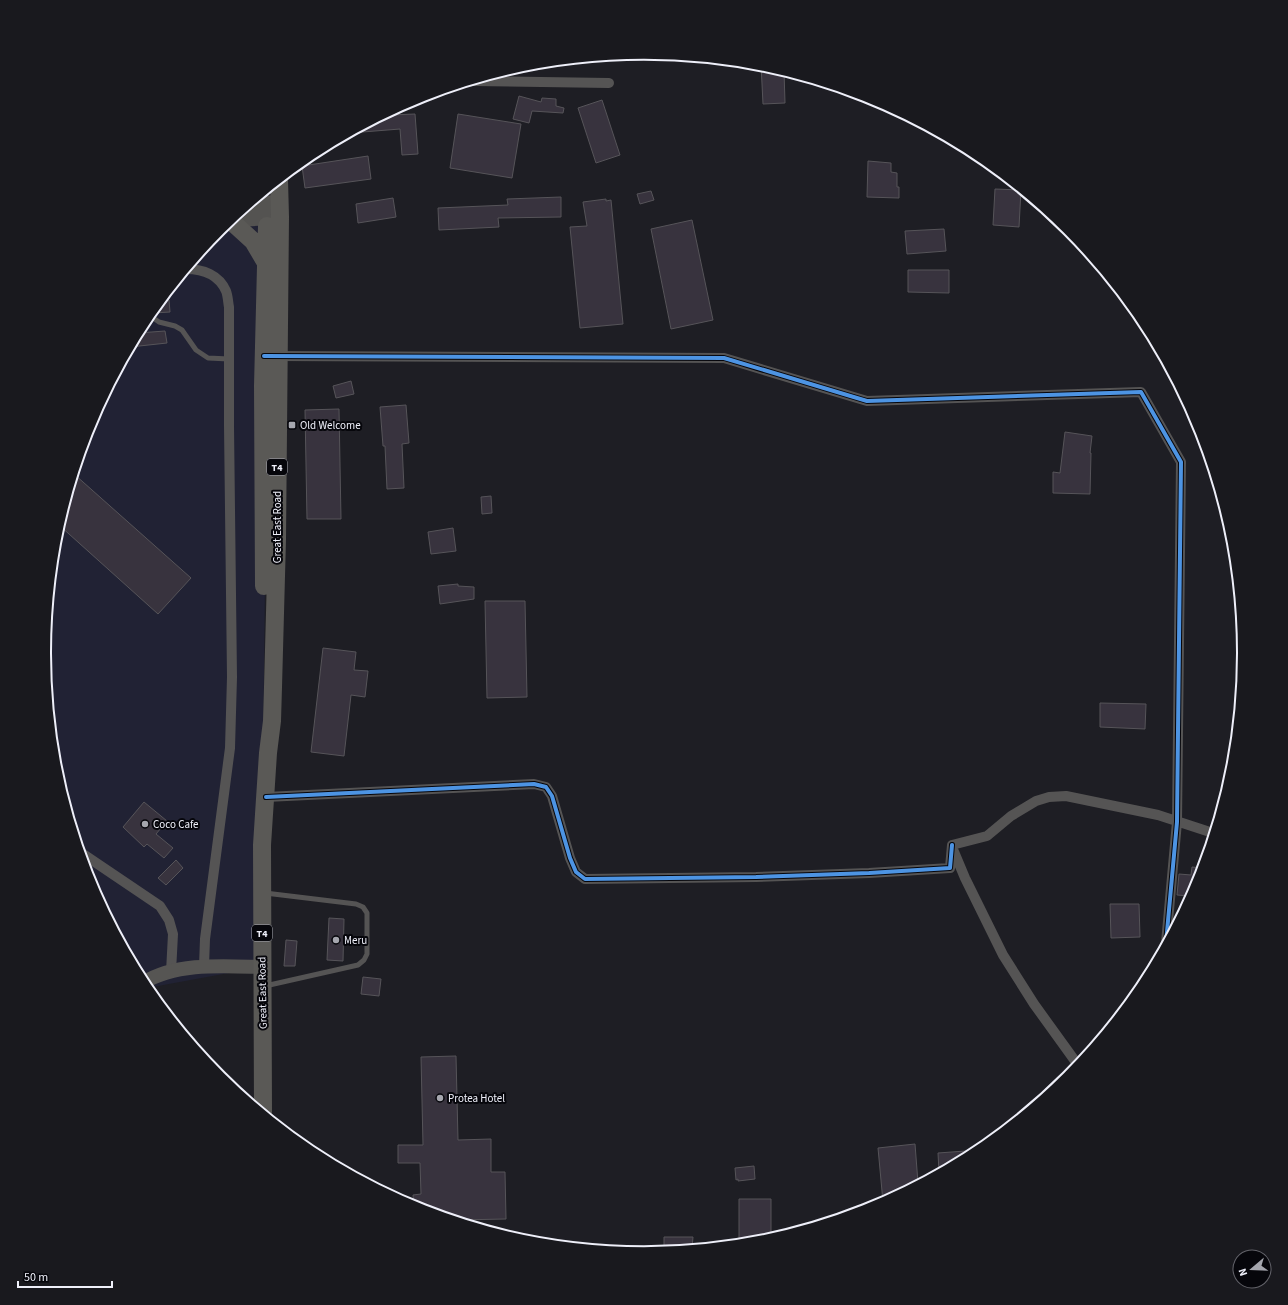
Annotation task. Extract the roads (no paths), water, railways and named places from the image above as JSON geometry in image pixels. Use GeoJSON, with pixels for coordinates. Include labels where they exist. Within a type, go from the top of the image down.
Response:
{"type":"FeatureCollection","features":[{"type":"Feature","properties":{"kind":"highway","name":"Great East Road"},"geometry":{"type":"LineString","coordinates":[[263,1106],[261,967],[263,893],[262,845],[268,753],[272,721],[277,539],[271,356],[266,263],[273,206],[277,187]]}},
{"type":"Feature","properties":{"kind":"highway","name":"Great East Road"},"geometry":{"type":"LineString","coordinates":[[271,356],[273,206]]}},
{"type":"Feature","properties":{"kind":"highway"},"geometry":{"type":"LineString","coordinates":[[235,224],[253,241],[266,263]]}},
{"type":"Feature","properties":{"kind":"main road"},"geometry":{"type":"LineString","coordinates":[[255,205],[273,206]]}},
{"type":"Feature","properties":{"kind":"main road"},"geometry":{"type":"LineString","coordinates":[[244,215],[273,206]]}},
{"type":"Feature","properties":{"kind":"street"},"geometry":{"type":"LineString","coordinates":[[489,81],[609,84]]}},
{"type":"Feature","properties":{"kind":"street"},"geometry":{"type":"LineString","coordinates":[[192,269],[210,274],[220,281],[226,292],[230,307],[229,359],[232,677],[230,748],[205,939],[204,966]]}},
{"type":"Feature","properties":{"kind":"street"},"geometry":{"type":"LineString","coordinates":[[271,356],[724,358],[867,401],[1140,392],[1181,462],[1177,822],[1167,932]]}},
{"type":"Feature","properties":{"kind":"street"},"geometry":{"type":"LineString","coordinates":[[266,797],[534,784],[546,787],[552,796],[570,858],[576,872],[585,879],[756,877],[869,873],[950,868],[952,845]]}},
{"type":"Feature","properties":{"kind":"street"},"geometry":{"type":"LineString","coordinates":[[952,845],[987,836],[1011,816],[1036,801],[1049,797],[1066,796],[1158,815],[1209,832]]}},
{"type":"Feature","properties":{"kind":"street"},"geometry":{"type":"LineString","coordinates":[[952,845],[965,878],[1003,955],[1034,1004],[1074,1060]]}},
{"type":"Feature","properties":{"kind":"street"},"geometry":{"type":"LineString","coordinates":[[87,857],[160,906],[169,920],[173,934],[171,972]]}},
{"type":"Feature","properties":{"kind":"street"},"geometry":{"type":"LineString","coordinates":[[150,980],[171,972],[204,966],[261,967]]}},
{"type":"Feature","properties":{"kind":"lane"},"geometry":{"type":"LineString","coordinates":[[154,318],[159,322],[175,326],[182,330],[196,350],[208,358],[229,359]]}},
{"type":"Feature","properties":{"kind":"lane"},"geometry":{"type":"LineString","coordinates":[[262,987],[358,965],[364,960],[367,954],[368,913],[363,907],[356,904],[263,893]]}},
{"type":"Feature","properties":{"kind":"place","name":"Old Welcome"},"geometry":{"type":"Point","coordinates":[292,425]}},
{"type":"Feature","properties":{"kind":"place","name":"Coco Cafe"},"geometry":{"type":"Point","coordinates":[145,824]}},
{"type":"Feature","properties":{"kind":"place","name":"Meru"},"geometry":{"type":"Point","coordinates":[336,940]}},
{"type":"Feature","properties":{"kind":"place","name":"Protea Hotel"},"geometry":{"type":"Point","coordinates":[440,1098]}}]}
